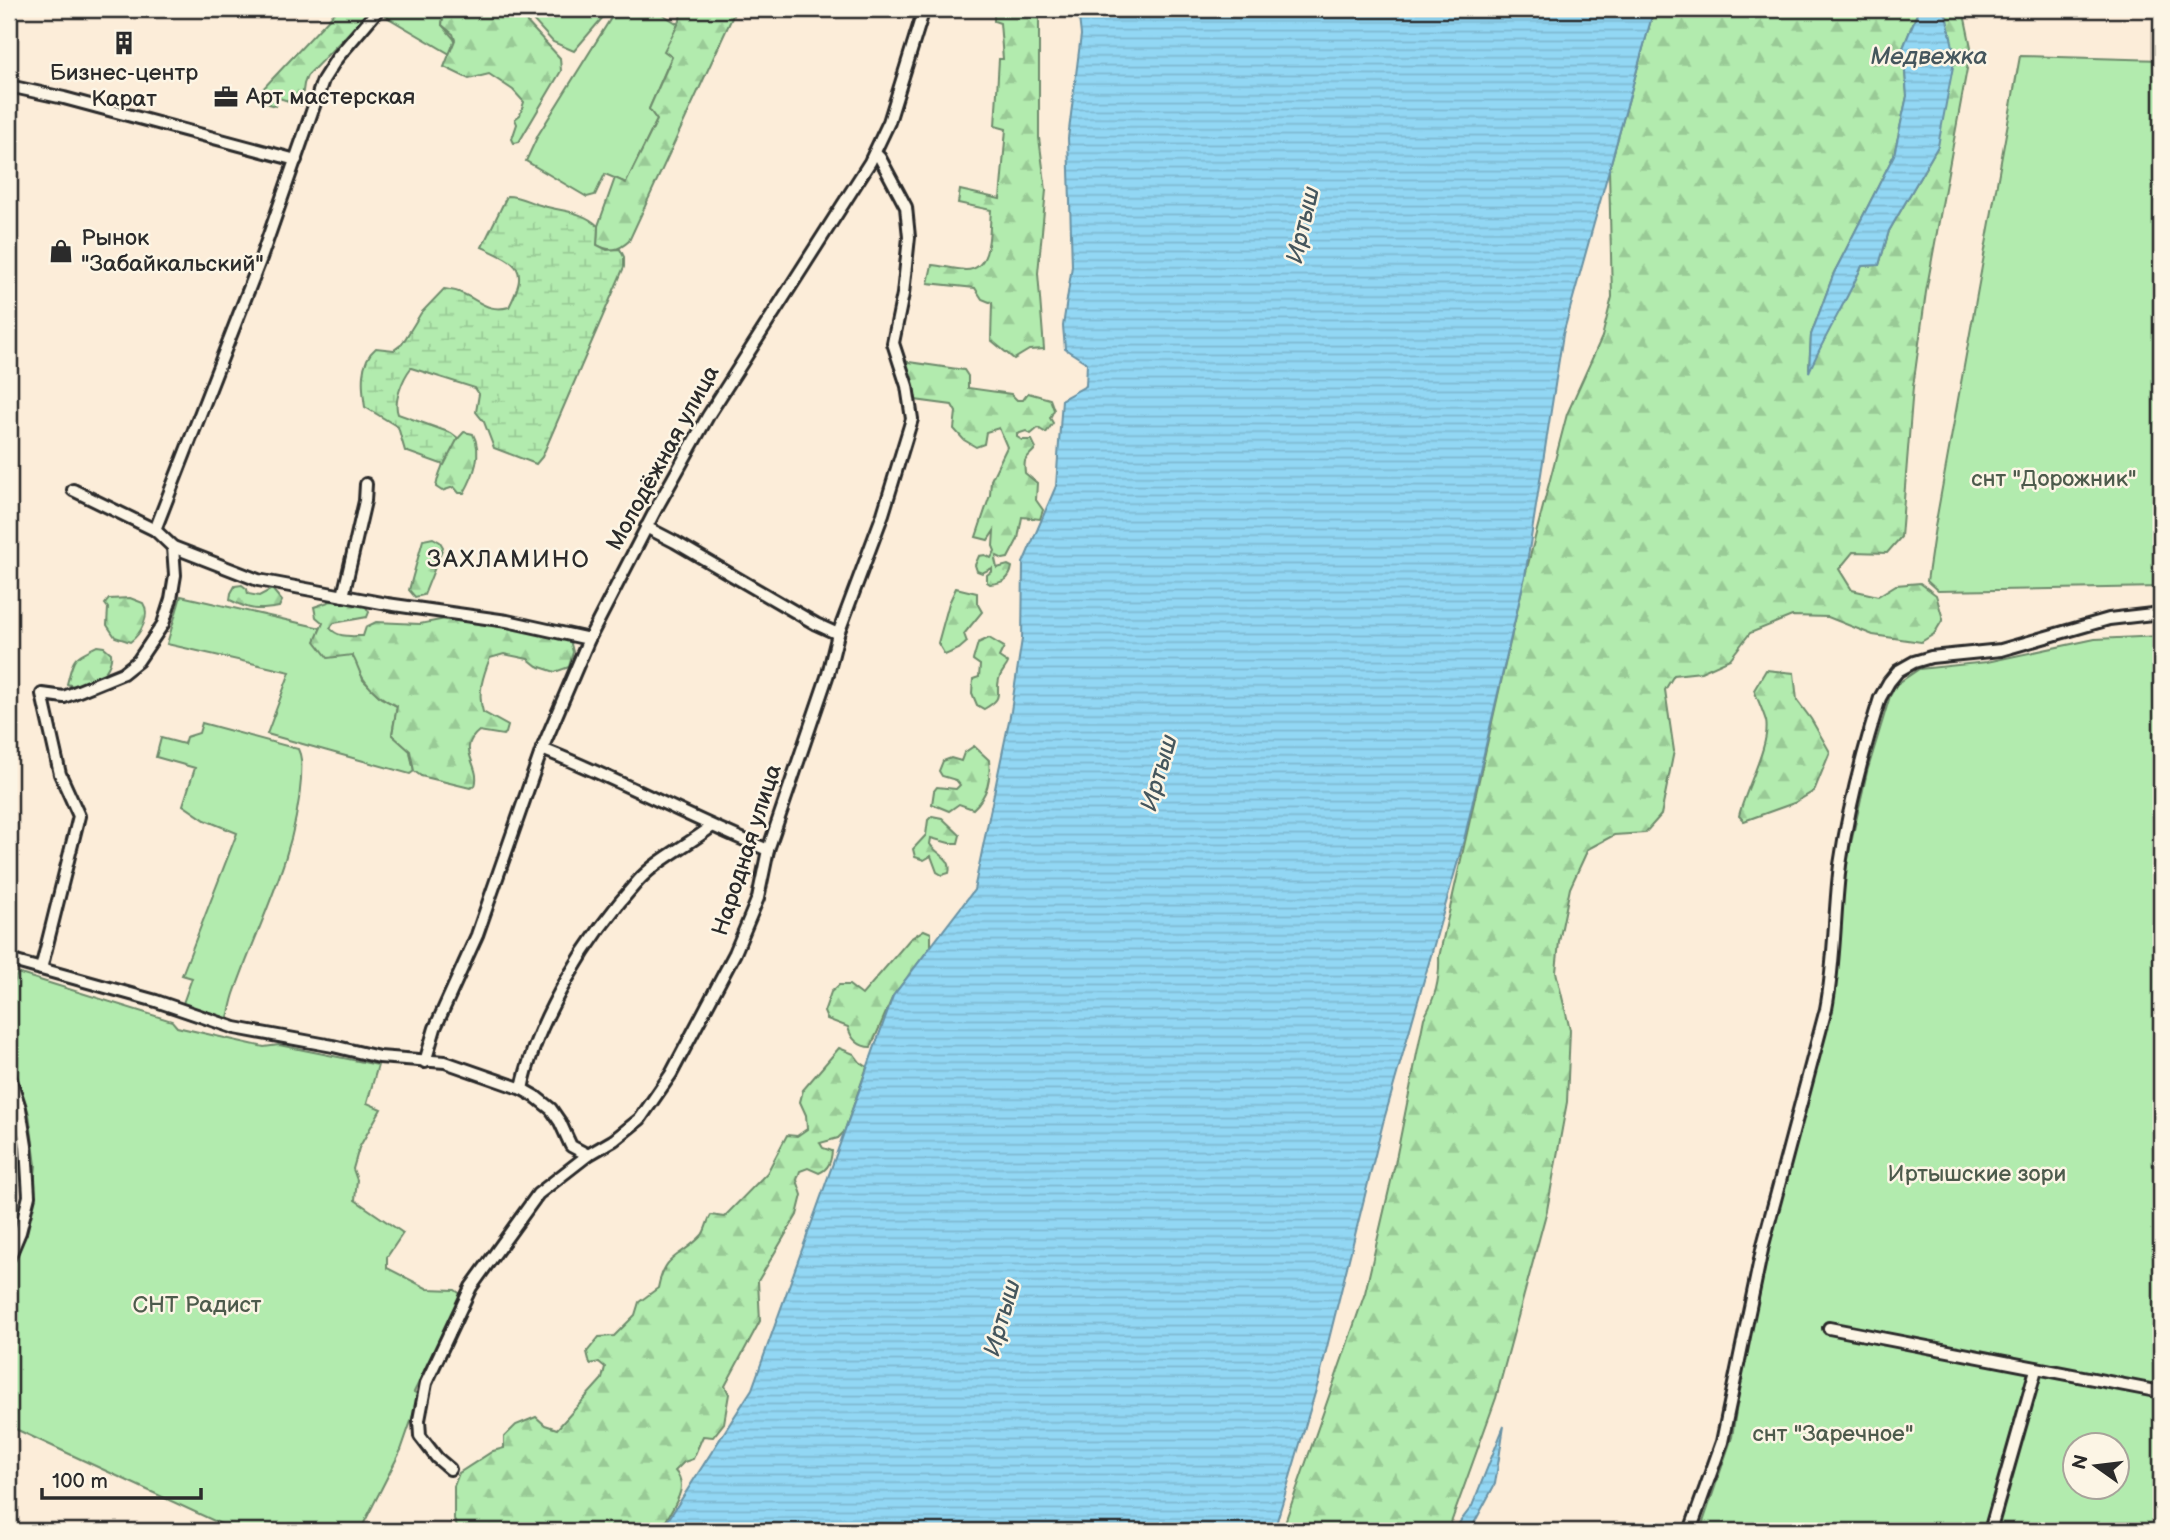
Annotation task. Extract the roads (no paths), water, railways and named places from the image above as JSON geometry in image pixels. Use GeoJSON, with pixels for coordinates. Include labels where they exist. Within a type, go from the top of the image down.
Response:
{"type":"FeatureCollection","features":[{"type":"Feature","properties":{"kind":"street","name":"Молодёжная улица"},"geometry":{"type":"LineString","coordinates":[[425,1062],[435,1028],[477,935],[542,749],[589,639],[646,527],[708,415],[875,153],[889,122],[925,9]]}},
{"type":"Feature","properties":{"kind":"street"},"geometry":{"type":"LineString","coordinates":[[155,530],[261,258],[323,80],[337,58],[377,11]]}},
{"type":"Feature","properties":{"kind":"street"},"geometry":{"type":"LineString","coordinates":[[9,86],[64,98],[296,160]]}},
{"type":"Feature","properties":{"kind":"street","name":"Народная улица"},"geometry":{"type":"LineString","coordinates":[[450,1469],[437,1458],[420,1436],[419,1420],[426,1383],[471,1287],[538,1194],[640,1119],[671,1074],[735,953],[758,898],[768,850],[828,674],[838,634],[883,514],[912,419],[907,386],[893,343],[903,294],[909,237],[906,207],[875,153]]}},
{"type":"Feature","properties":{"kind":"street"},"geometry":{"type":"LineString","coordinates":[[343,596],[365,501],[366,484]]}},
{"type":"Feature","properties":{"kind":"street"},"geometry":{"type":"LineString","coordinates":[[73,490],[155,530],[173,547],[258,580],[506,621],[589,639]]}},
{"type":"Feature","properties":{"kind":"street"},"geometry":{"type":"LineString","coordinates":[[646,527],[838,634]]}},
{"type":"Feature","properties":{"kind":"street"},"geometry":{"type":"LineString","coordinates":[[41,969],[79,816],[60,774],[41,694],[64,697],[122,673],[138,661],[163,624],[171,599],[175,575],[173,547]]}},
{"type":"Feature","properties":{"kind":"street"},"geometry":{"type":"LineString","coordinates":[[1690,1531],[1722,1442],[1763,1245],[1826,1009],[1832,981],[1836,909],[1847,825],[1880,698],[1898,671],[1914,662],[1931,657],[2001,650],[2109,620],[2161,613]]}},
{"type":"Feature","properties":{"kind":"street"},"geometry":{"type":"LineString","coordinates":[[542,749],[598,771],[711,827],[768,850]]}},
{"type":"Feature","properties":{"kind":"street"},"geometry":{"type":"LineString","coordinates":[[522,1089],[537,1035],[586,950],[638,881],[673,852],[688,845],[711,827]]}},
{"type":"Feature","properties":{"kind":"street"},"geometry":{"type":"LineString","coordinates":[[9,960],[156,1001],[235,1028],[379,1057],[445,1062],[522,1089],[551,1109],[571,1146],[588,1155]]}},
{"type":"Feature","properties":{"kind":"street"},"geometry":{"type":"LineString","coordinates":[[9,1074],[20,1108],[26,1146],[29,1196],[20,1232],[9,1258]]}},
{"type":"Feature","properties":{"kind":"street"},"geometry":{"type":"LineString","coordinates":[[1829,1328],[2161,1392]]}},
{"type":"Feature","properties":{"kind":"street"},"geometry":{"type":"LineString","coordinates":[[1990,1531],[2035,1373]]}},
{"type":"Feature","properties":{"kind":"water","name":"Иртыш"},"geometry":{"type":"Polygon","coordinates":[[[1078,9],[1654,9],[1563,334],[1525,576],[1464,840],[1383,1123],[1318,1383],[1274,1531],[661,1531],[752,1389],[893,996],[974,890],[1011,711],[1022,639],[1023,563],[1056,486],[1062,399],[1086,386],[1087,363],[1065,349],[1063,326],[1072,266],[1068,138],[1081,35],[1078,9]]]}},
{"type":"Feature","properties":{"kind":"water","name":"Медвежка"},"geometry":{"type":"Polygon","coordinates":[[[1919,9],[1946,14],[1955,56],[1938,146],[1889,231],[1879,265],[1862,266],[1809,372],[1811,335],[1834,273],[1894,155],[1907,96],[1903,48],[1919,9]]]}},
{"type":"Feature","properties":{"kind":"water"},"geometry":{"type":"Polygon","coordinates":[[[1504,1426],[1495,1484],[1470,1531],[1453,1531],[1472,1506],[1504,1426]]]}},
{"type":"Feature","properties":{"kind":"place","name":"Бизнес-центр Карат"},"geometry":{"type":"Point","coordinates":[124,43]}},
{"type":"Feature","properties":{"kind":"place","name":"Арт мастерская"},"geometry":{"type":"Point","coordinates":[226,97]}},
{"type":"Feature","properties":{"kind":"place","name":"Рынок \"Забайкальский\""},"geometry":{"type":"Point","coordinates":[61,251]}},
{"type":"Feature","properties":{"kind":"district","name":"ЗАХЛАМИНО"},"geometry":{"type":"Point","coordinates":[509,559]}},
{"type":"Feature","properties":{"kind":"park label","name":"снт \"Дорожник\""},"geometry":{"type":"Point","coordinates":[2054,479]}},
{"type":"Feature","properties":{"kind":"park label","name":"Иртышские зори"},"geometry":{"type":"Point","coordinates":[1977,1174]}},
{"type":"Feature","properties":{"kind":"park label","name":"СНТ Радист"},"geometry":{"type":"Point","coordinates":[197,1305]}},
{"type":"Feature","properties":{"kind":"park label","name":"снт \"Заречное\""},"geometry":{"type":"Point","coordinates":[1833,1434]}}]}
